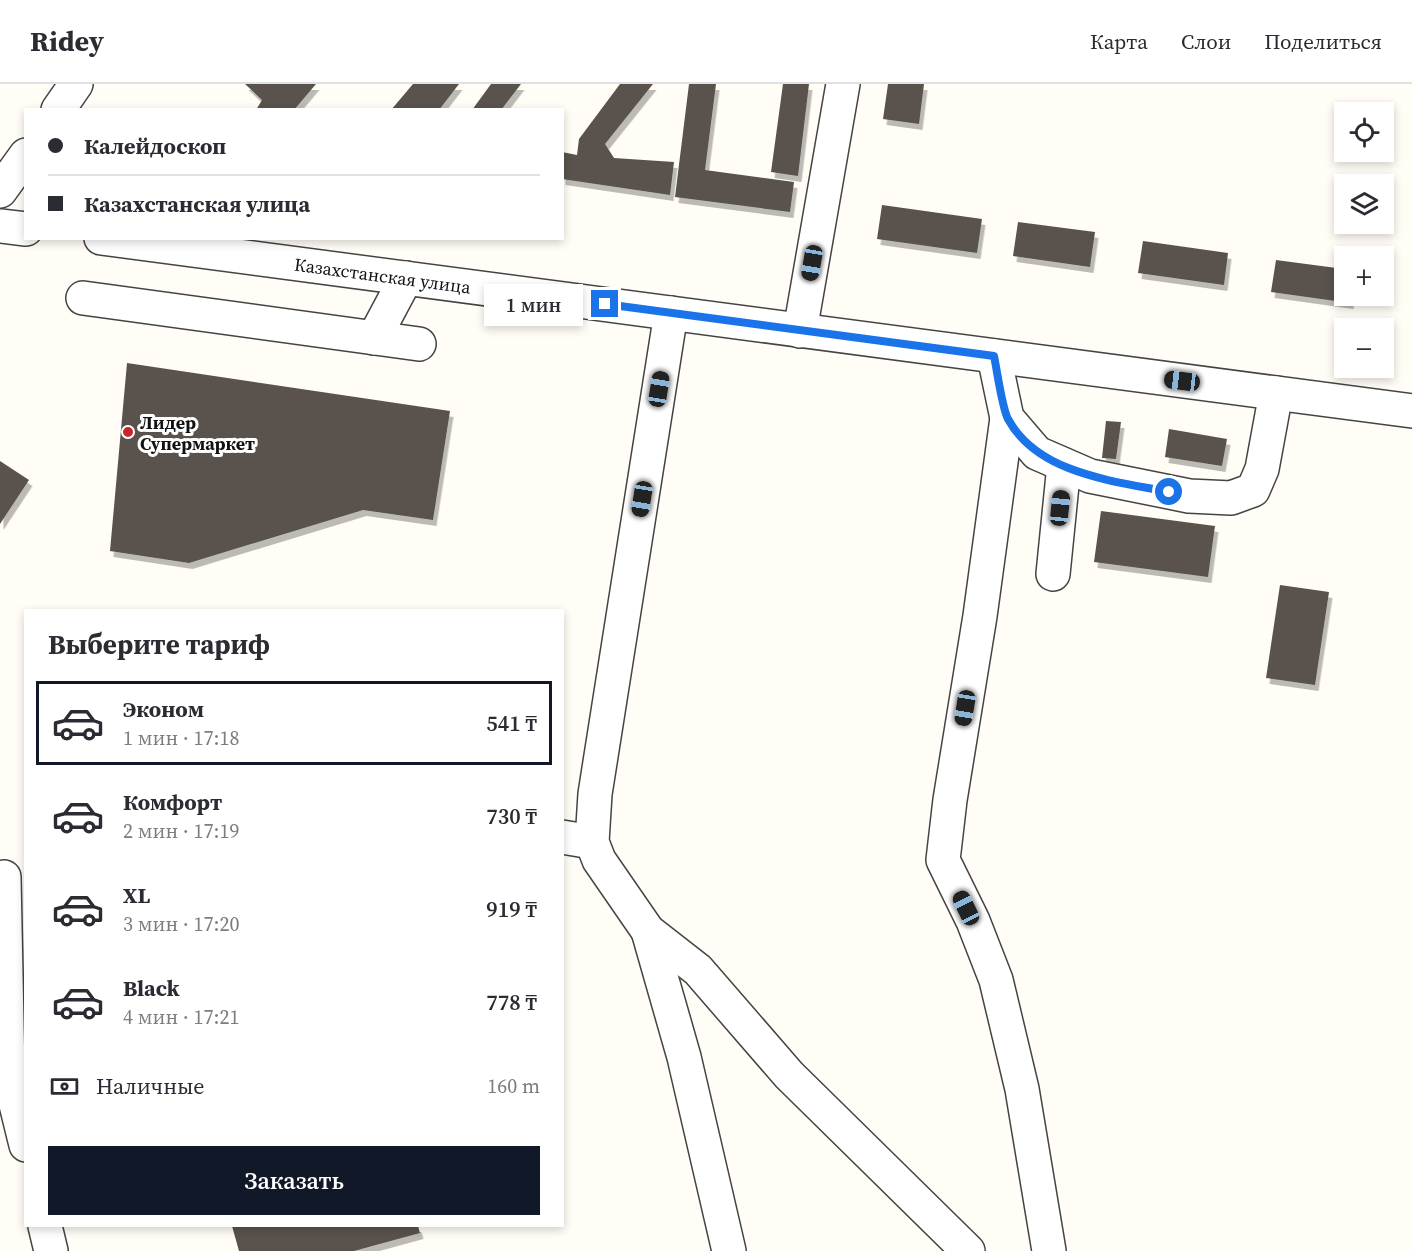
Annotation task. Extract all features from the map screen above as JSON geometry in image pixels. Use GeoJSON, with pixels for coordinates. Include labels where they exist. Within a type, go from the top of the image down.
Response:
{"type":"FeatureCollection","features":[{"type":"Feature","properties":{"kind":"street"},"geometry":{"type":"LineString","coordinates":[[59,108],[76,84]]}},
{"type":"Feature","properties":{"kind":"street"},"geometry":{"type":"LineString","coordinates":[[800,331],[843,84]]}},
{"type":"Feature","properties":{"kind":"street"},"geometry":{"type":"LineString","coordinates":[[0,191],[24,158]]}},
{"type":"Feature","properties":{"kind":"street"},"geometry":{"type":"LineString","coordinates":[[0,226],[24,229]]}},
{"type":"Feature","properties":{"kind":"street","name":"Казахстанская улица"},"geometry":{"type":"LineString","coordinates":[[116,240],[1412,411]]}},
{"type":"Feature","properties":{"kind":"street"},"geometry":{"type":"LineString","coordinates":[[374,338],[405,278]]}},
{"type":"Feature","properties":{"kind":"street"},"geometry":{"type":"LineString","coordinates":[[83,298],[419,344]]}},
{"type":"Feature","properties":{"kind":"street"},"geometry":{"type":"LineString","coordinates":[[671,313],[595,794],[577,839],[599,860],[648,931],[698,970],[789,1076],[968,1251]]}},
{"type":"Feature","properties":{"kind":"street"},"geometry":{"type":"LineString","coordinates":[[994,356],[1007,418],[943,860],[973,921],[996,980],[1022,1089],[1049,1251]]}},
{"type":"Feature","properties":{"kind":"street"},"geometry":{"type":"LineString","coordinates":[[1007,418],[1037,453],[1090,476],[1189,496],[1231,498],[1253,490],[1262,469],[1276,393]]}},
{"type":"Feature","properties":{"kind":"street"},"geometry":{"type":"LineString","coordinates":[[1053,574],[1064,465]]}},
{"type":"Feature","properties":{"kind":"street"},"geometry":{"type":"LineString","coordinates":[[10,883],[8,1072],[24,1137]]}},
{"type":"Feature","properties":{"kind":"street"},"geometry":{"type":"LineString","coordinates":[[648,931],[684,1057],[729,1251]]}},
{"type":"Feature","properties":{"kind":"street"},"geometry":{"type":"LineString","coordinates":[[45,1227],[51,1251]]}},
{"type":"Feature","properties":{"kind":"building"},"geometry":{"type":"Polygon","coordinates":[[[245,84],[316,84],[296,108],[257,108],[262,100],[245,84]]]}},
{"type":"Feature","properties":{"kind":"building"},"geometry":{"type":"Polygon","coordinates":[[[413,84],[459,84],[441,108],[393,108],[413,84]]]}},
{"type":"Feature","properties":{"kind":"building"},"geometry":{"type":"Polygon","coordinates":[[[491,84],[521,84],[503,108],[473,108],[491,84]]]}},
{"type":"Feature","properties":{"kind":"building"},"geometry":{"type":"Polygon","coordinates":[[[620,84],[653,84],[605,144],[614,158],[674,162],[670,195],[564,179],[564,152],[577,155],[579,139],[620,84]]]}},
{"type":"Feature","properties":{"kind":"building"},"geometry":{"type":"Polygon","coordinates":[[[689,84],[716,84],[705,170],[794,182],[790,212],[675,197],[689,84]]]}},
{"type":"Feature","properties":{"kind":"building"},"geometry":{"type":"Polygon","coordinates":[[[783,84],[809,84],[798,176],[771,172],[783,84]]]}},
{"type":"Feature","properties":{"kind":"building"},"geometry":{"type":"Polygon","coordinates":[[[888,84],[924,84],[919,124],[883,119],[888,84]]]}},
{"type":"Feature","properties":{"kind":"building"},"geometry":{"type":"Polygon","coordinates":[[[882,205],[982,219],[977,253],[877,239],[882,205]]]}},
{"type":"Feature","properties":{"kind":"building"},"geometry":{"type":"Polygon","coordinates":[[[1018,222],[1095,232],[1090,267],[1013,256],[1018,222]]]}},
{"type":"Feature","properties":{"kind":"building"},"geometry":{"type":"Polygon","coordinates":[[[1143,241],[1228,253],[1224,285],[1138,273],[1143,241]]]}},
{"type":"Feature","properties":{"kind":"building"},"geometry":{"type":"Polygon","coordinates":[[[1276,260],[1334,268],[1334,301],[1271,292],[1276,260]]]}},
{"type":"Feature","properties":{"kind":"building"},"geometry":{"type":"Polygon","coordinates":[[[127,363],[450,411],[433,520],[363,510],[189,563],[110,551],[127,363]]]}},
{"type":"Feature","properties":{"kind":"building"},"geometry":{"type":"Polygon","coordinates":[[[1106,421],[1121,422],[1116,459],[1102,458],[1106,421]]]}},
{"type":"Feature","properties":{"kind":"building"},"geometry":{"type":"Polygon","coordinates":[[[1169,429],[1227,439],[1222,466],[1165,457],[1169,429]]]}},
{"type":"Feature","properties":{"kind":"building"},"geometry":{"type":"Polygon","coordinates":[[[0,461],[29,480],[0,524],[0,461]]]}},
{"type":"Feature","properties":{"kind":"building"},"geometry":{"type":"Polygon","coordinates":[[[1101,511],[1215,526],[1208,577],[1094,562],[1101,511]]]}},
{"type":"Feature","properties":{"kind":"building"},"geometry":{"type":"Polygon","coordinates":[[[1280,585],[1329,592],[1315,685],[1266,678],[1280,585]]]}},
{"type":"Feature","properties":{"kind":"building"},"geometry":{"type":"Polygon","coordinates":[[[232,1227],[418,1227],[420,1233],[354,1251],[239,1251],[232,1227]]]}},
{"type":"Feature","properties":{"kind":"place","name":"Лидер Супермаркет"},"geometry":{"type":"Point","coordinates":[128,432]}},
{"type":"Feature","properties":{"kind":"route"},"geometry":{"type":"LineString","coordinates":[[605,304],[994,356],[1007,418],[1037,453],[1090,476],[1169,492]]}}]}
